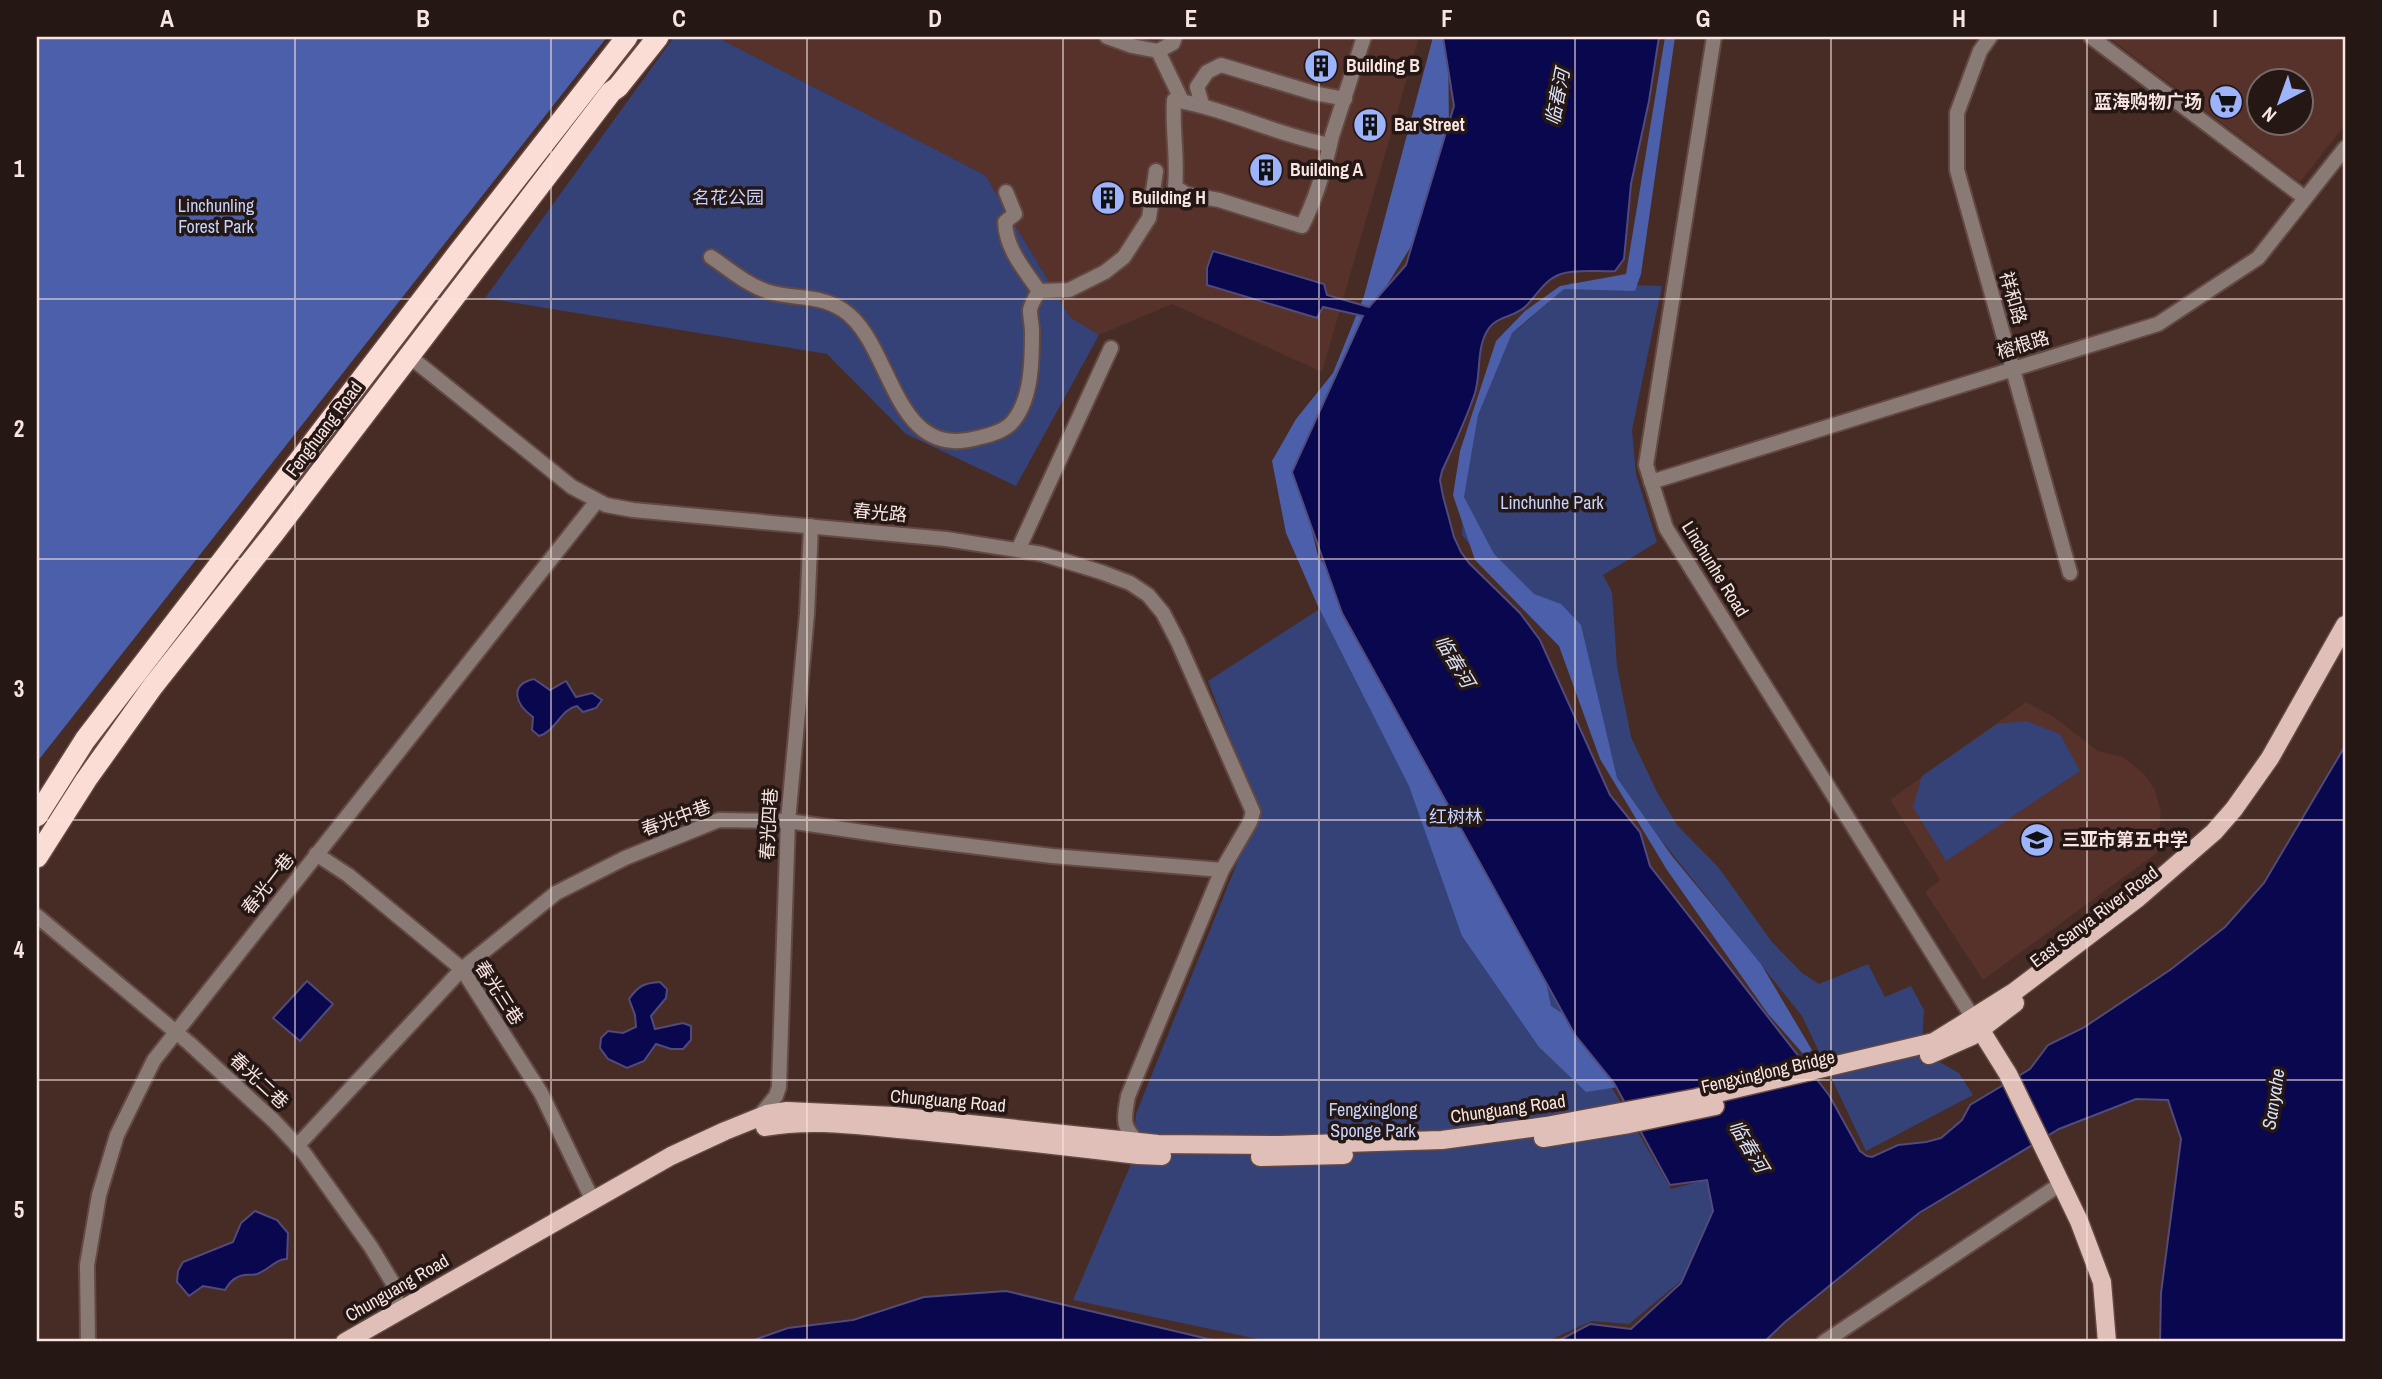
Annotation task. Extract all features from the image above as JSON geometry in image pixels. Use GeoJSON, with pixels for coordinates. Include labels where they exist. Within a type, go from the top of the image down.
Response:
{"type":"FeatureCollection","features":[{"type":"Feature","properties":{"kind":"highway","name":"Fenghuang Road"},"geometry":{"type":"LineString","coordinates":[[37,816],[85,740],[459,251],[628,37]]}},
{"type":"Feature","properties":{"kind":"highway","name":"Fenghuang Road"},"geometry":{"type":"LineString","coordinates":[[37,857],[86,780],[153,686],[275,533],[611,92],[658,37]]}},
{"type":"Feature","properties":{"kind":"main road","name":"East Sanya River Road"},"geometry":{"type":"LineString","coordinates":[[1975,1028],[2014,992],[2138,898],[2214,832],[2270,758],[2345,625]]}},
{"type":"Feature","properties":{"kind":"main road","name":"East Sanya River Road"},"geometry":{"type":"LineString","coordinates":[[1975,1028],[2138,911],[2214,847],[2259,795],[2345,644]]}},
{"type":"Feature","properties":{"kind":"main road","name":"Fengxinglong Bridge"},"geometry":{"type":"LineString","coordinates":[[1604,1122],[1790,1077],[1937,1047],[1975,1028]]}},
{"type":"Feature","properties":{"kind":"main road"},"geometry":{"type":"LineString","coordinates":[[1975,1028],[2004,1076],[2052,1178],[2091,1287],[2096,1342]]}},
{"type":"Feature","properties":{"kind":"main road","name":"Chunguang Road"},"geometry":{"type":"LineString","coordinates":[[345,1342],[671,1156],[758,1118],[787,1111],[819,1111],[960,1123],[1139,1143],[1158,1150]]}},
{"type":"Feature","properties":{"kind":"main road","name":"Chunguang Road"},"geometry":{"type":"LineString","coordinates":[[365,1342],[669,1168],[723,1143],[765,1127],[785,1123],[1158,1150],[1369,1149],[1604,1122]]}},
{"type":"Feature","properties":{"kind":"main road"},"geometry":{"type":"LineString","coordinates":[[2052,1178],[2079,1221],[2102,1282],[2107,1342]]}},
{"type":"Feature","properties":{"kind":"street"},"geometry":{"type":"LineString","coordinates":[[1107,37],[1158,51],[1173,43],[1175,37]]}},
{"type":"Feature","properties":{"kind":"street","name":"Linchunhe Road"},"geometry":{"type":"LineString","coordinates":[[1714,37],[1646,465],[1666,527],[1975,1028]]}},
{"type":"Feature","properties":{"kind":"street","name":"祥和路"},"geometry":{"type":"LineString","coordinates":[[1990,37],[1980,51],[1957,113],[1957,170],[2070,573]]}},
{"type":"Feature","properties":{"kind":"street"},"geometry":{"type":"LineString","coordinates":[[2091,37],[2305,198]]}},
{"type":"Feature","properties":{"kind":"street"},"geometry":{"type":"LineString","coordinates":[[1331,145],[1265,128],[1202,104],[1174,100],[1177,164],[1175,187],[1186,194],[1219,200],[1302,226],[1322,182],[1360,39]]}},
{"type":"Feature","properties":{"kind":"street"},"geometry":{"type":"LineString","coordinates":[[1158,51],[1182,101]]}},
{"type":"Feature","properties":{"kind":"street"},"geometry":{"type":"LineString","coordinates":[[1202,104],[1197,87],[1207,72],[1221,65],[1345,99]]}},
{"type":"Feature","properties":{"kind":"street","name":"榕根路"},"geometry":{"type":"LineString","coordinates":[[1651,482],[2158,324],[2258,258],[2345,148]]}},
{"type":"Feature","properties":{"kind":"street"},"geometry":{"type":"LineString","coordinates":[[1039,290],[1069,290],[1105,272],[1124,257],[1149,218],[1156,171]]}},
{"type":"Feature","properties":{"kind":"street"},"geometry":{"type":"LineString","coordinates":[[1006,192],[1015,214],[1005,222],[1006,237],[1017,259],[1039,290]]}},
{"type":"Feature","properties":{"kind":"street"},"geometry":{"type":"LineString","coordinates":[[711,257],[761,289],[825,300],[845,312],[865,330],[887,380],[909,417],[946,441],[961,443],[997,433],[1014,420],[1025,397],[1030,377],[1030,309],[1039,290]]}},
{"type":"Feature","properties":{"kind":"street"},"geometry":{"type":"LineString","coordinates":[[1018,550],[1111,348]]}},
{"type":"Feature","properties":{"kind":"street","name":"春光路"},"geometry":{"type":"LineString","coordinates":[[409,356],[572,487],[606,505],[633,510],[946,538],[1042,554],[1130,583],[1148,595],[1163,612],[1253,812],[1222,870]]}},
{"type":"Feature","properties":{"kind":"street","name":"春光一巷"},"geometry":{"type":"LineString","coordinates":[[88,1342],[87,1265],[99,1195],[117,1135],[154,1060],[597,501]]}},
{"type":"Feature","properties":{"kind":"street","name":"春光四巷"},"geometry":{"type":"LineString","coordinates":[[758,1118],[776,1096],[779,1087],[788,821],[807,614],[811,526]]}},
{"type":"Feature","properties":{"kind":"street","name":"春光中巷"},"geometry":{"type":"LineString","coordinates":[[297,1146],[462,969],[556,893],[625,858],[719,820],[788,821],[1039,854],[1222,870]]}},
{"type":"Feature","properties":{"kind":"street","name":"春光三巷"},"geometry":{"type":"LineString","coordinates":[[316,854],[348,874],[462,969],[541,1093],[593,1200]]}},
{"type":"Feature","properties":{"kind":"street"},"geometry":{"type":"LineString","coordinates":[[1139,1143],[1128,1132],[1124,1120],[1128,1096],[1222,870]]}},
{"type":"Feature","properties":{"kind":"street","name":"春光二巷"},"geometry":{"type":"LineString","coordinates":[[37,916],[176,1031],[274,1121],[297,1146],[363,1236],[394,1284],[396,1297],[389,1317]]}},
{"type":"Feature","properties":{"kind":"street"},"geometry":{"type":"LineString","coordinates":[[1824,1342],[2052,1178]]}},
{"type":"Feature","properties":{"kind":"shaded area"},"geometry":{"type":"Polygon","coordinates":[[[716,37],[1419,37],[1322,372],[1172,304],[1099,335],[1070,317],[985,175],[716,37]]]}},
{"type":"Feature","properties":{"kind":"shaded area","name":"蓝海购物广场"},"geometry":{"type":"Polygon","coordinates":[[[2108,37],[2345,37],[2345,125],[2300,182],[2108,37]]]}},
{"type":"Feature","properties":{"kind":"shaded area","name":"三亚市第五中学"},"geometry":{"type":"Polygon","coordinates":[[[2026,702],[2054,717],[2098,751],[2123,757],[2144,774],[2155,790],[2161,812],[2158,852],[1983,980],[1925,892],[1940,880],[1890,800],[2026,702]]]}},
{"type":"Feature","properties":{"kind":"green space","name":"Linchunling Forest Park"},"geometry":{"type":"Polygon","coordinates":[[[37,37],[607,37],[37,762],[37,37]]]}},
{"type":"Feature","properties":{"kind":"green space","name":"名花公园"},"geometry":{"type":"Polygon","coordinates":[[[674,37],[716,37],[985,175],[1070,317],[1099,335],[1016,486],[906,434],[827,354],[485,298],[674,37]]]}},
{"type":"Feature","properties":{"kind":"green space","name":"红树林"},"geometry":{"type":"Polygon","coordinates":[[[1433,37],[1448,37],[1449,131],[1423,227],[1384,290],[1297,470],[1318,556],[1400,670],[1542,964],[1551,1006],[1595,1035],[1689,1076],[1586,1092],[1539,1047],[1462,936],[1409,786],[1317,604],[1286,533],[1272,461],[1296,419],[1333,373],[1364,296],[1433,37]]]}},
{"type":"Feature","properties":{"kind":"green space"},"geometry":{"type":"Polygon","coordinates":[[[1665,37],[1675,37],[1641,274],[1635,291],[1564,289],[1512,333],[1478,415],[1464,497],[1494,554],[1534,594],[1561,604],[1581,625],[1617,778],[1672,856],[1761,964],[1812,1050],[1805,1056],[1768,1014],[1667,870],[1600,759],[1559,646],[1475,560],[1453,495],[1460,451],[1496,341],[1525,311],[1560,286],[1626,274],[1665,37]]]}},
{"type":"Feature","properties":{"kind":"green space","name":"Linchunhe Park"},"geometry":{"type":"Polygon","coordinates":[[[1570,283],[1662,286],[1632,430],[1636,474],[1657,542],[1603,575],[1612,592],[1617,666],[1631,737],[1657,792],[1677,825],[1719,868],[1772,942],[1802,973],[1819,984],[1868,964],[1885,997],[1911,986],[1924,1010],[1921,1064],[1934,1059],[1959,1073],[1973,1095],[1866,1151],[1802,1016],[1622,791],[1547,611],[1495,577],[1462,535],[1466,450],[1505,331],[1512,333],[1570,283]]]}},
{"type":"Feature","properties":{"kind":"green space","name":"Fengxinglong Sponge Park"},"geometry":{"type":"Polygon","coordinates":[[[1329,603],[1671,1189],[1706,1180],[1714,1209],[1682,1280],[1629,1324],[1592,1321],[1545,1342],[1272,1342],[1073,1300],[1131,1164],[1136,1114],[1258,811],[1208,681],[1329,603]]]}},
{"type":"Feature","properties":{"kind":"green space"},"geometry":{"type":"Polygon","coordinates":[[[2026,721],[2060,734],[2080,771],[1946,861],[1913,807],[1922,776],[1997,724],[2026,721]]]}},
{"type":"Feature","properties":{"kind":"water"},"geometry":{"type":"Polygon","coordinates":[[[1443,37],[1659,37],[1649,101],[1631,184],[1624,259],[1615,271],[1573,272],[1555,276],[1522,310],[1497,321],[1489,328],[1480,353],[1474,396],[1440,480],[1454,537],[1461,552],[1520,613],[1540,640],[1610,795],[1640,832],[1650,866],[1829,1095],[1860,1151],[1872,1157],[1898,1145],[1941,1138],[1962,1120],[1970,1105],[2030,1069],[2048,1045],[2083,1028],[2170,970],[2225,927],[2264,883],[2345,746],[2345,1342],[2160,1342],[2161,1293],[2181,1139],[2168,1100],[2136,1099],[2059,1129],[1919,1213],[1764,1342],[1556,1342],[1590,1324],[1631,1329],[1681,1283],[1713,1211],[1707,1180],[1670,1185],[1614,1083],[1575,1035],[1342,613],[1292,472],[1363,316],[1323,307],[1317,318],[1207,285],[1207,268],[1213,251],[1324,284],[1327,295],[1369,307],[1406,265],[1454,106],[1443,37]]]}},
{"type":"Feature","properties":{"kind":"water"},"geometry":{"type":"Polygon","coordinates":[[[534,679],[550,690],[566,681],[576,697],[592,693],[602,700],[596,708],[583,712],[577,706],[571,708],[550,730],[539,736],[532,730],[533,717],[522,707],[517,696],[520,686],[534,679]]]}},
{"type":"Feature","properties":{"kind":"water"},"geometry":{"type":"Polygon","coordinates":[[[307,981],[333,1004],[300,1041],[273,1018],[307,981]]]}},
{"type":"Feature","properties":{"kind":"water"},"geometry":{"type":"Polygon","coordinates":[[[660,982],[667,989],[666,998],[651,1016],[655,1029],[683,1023],[691,1026],[691,1040],[683,1049],[671,1049],[656,1044],[644,1061],[627,1068],[608,1059],[600,1048],[601,1038],[608,1031],[623,1033],[636,1027],[629,999],[642,986],[660,982]]]}},
{"type":"Feature","properties":{"kind":"water"},"geometry":{"type":"Polygon","coordinates":[[[255,1211],[277,1220],[288,1233],[287,1259],[257,1274],[239,1276],[225,1290],[203,1286],[189,1296],[177,1282],[178,1271],[183,1262],[233,1242],[241,1223],[255,1211]]]}},
{"type":"Feature","properties":{"kind":"water"},"geometry":{"type":"Polygon","coordinates":[[[1006,1291],[1221,1342],[748,1342],[788,1328],[853,1320],[924,1297],[1006,1291]]]}},
{"type":"Feature","properties":{"kind":"place","name":"Building B"},"geometry":{"type":"Point","coordinates":[1321,66]}},
{"type":"Feature","properties":{"kind":"place","name":"蓝海购物广场"},"geometry":{"type":"Point","coordinates":[2226,102]}},
{"type":"Feature","properties":{"kind":"place","name":"Bar Street"},"geometry":{"type":"Point","coordinates":[1370,125]}},
{"type":"Feature","properties":{"kind":"place","name":"Building A"},"geometry":{"type":"Point","coordinates":[1266,170]}},
{"type":"Feature","properties":{"kind":"place","name":"Building H"},"geometry":{"type":"Point","coordinates":[1108,198]}},
{"type":"Feature","properties":{"kind":"place","name":"三亚市第五中学"},"geometry":{"type":"Point","coordinates":[2037,840]}},
{"type":"Feature","properties":{"kind":"water label","name":"临春河"},"geometry":{"type":"Point","coordinates":[1557,97]}},
{"type":"Feature","properties":{"kind":"water label","name":"临春河"},"geometry":{"type":"Point","coordinates":[1455,661]}},
{"type":"Feature","properties":{"kind":"water label","name":"Sanyahe"},"geometry":{"type":"Point","coordinates":[2273,1099]}},
{"type":"Feature","properties":{"kind":"water label","name":"临春河"},"geometry":{"type":"Point","coordinates":[1749,1146]}}]}
